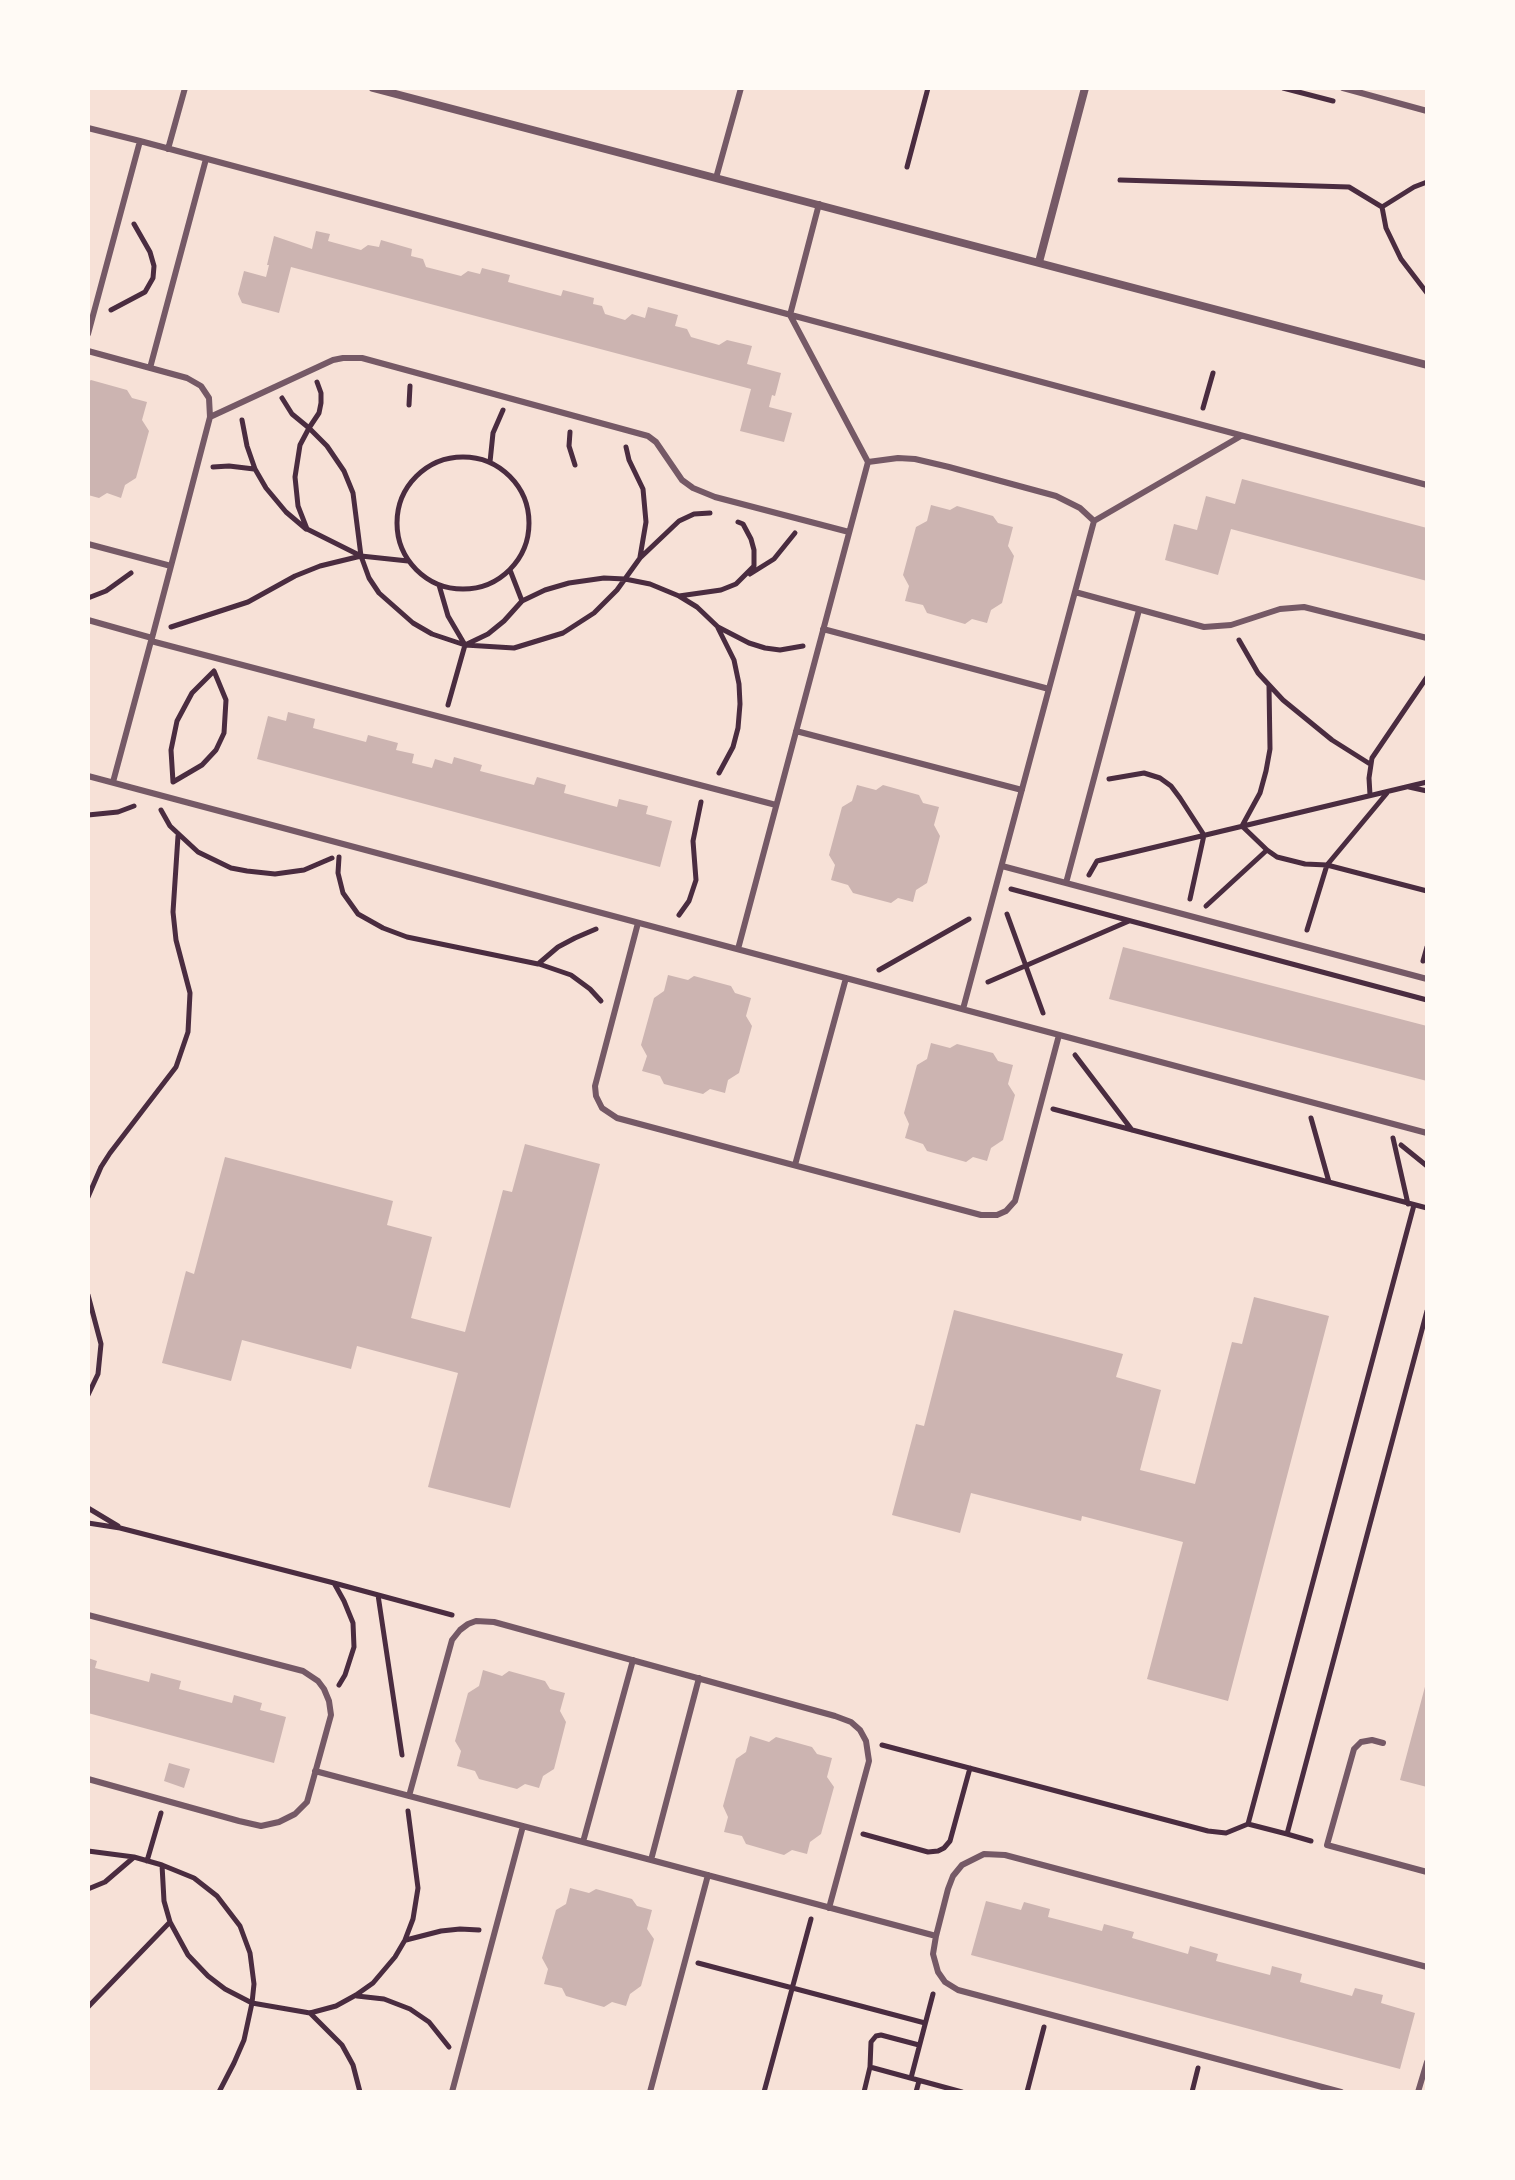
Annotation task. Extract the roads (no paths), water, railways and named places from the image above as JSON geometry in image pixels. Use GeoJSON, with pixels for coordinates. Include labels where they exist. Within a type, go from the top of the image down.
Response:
{"type":"FeatureCollection","features":[{"type":"Feature","properties":{"kind":"street"},"geometry":{"type":"LineString","coordinates":[[373,88],[1427,365]]}},
{"type":"Feature","properties":{"kind":"street"},"geometry":{"type":"LineString","coordinates":[[1039,262],[1085,88]]}},
{"type":"Feature","properties":{"kind":"lane"},"geometry":{"type":"LineString","coordinates":[[168,149],[185,88]]}},
{"type":"Feature","properties":{"kind":"lane"},"geometry":{"type":"LineString","coordinates":[[716,178],[741,88]]}},
{"type":"Feature","properties":{"kind":"lane"},"geometry":{"type":"LineString","coordinates":[[1343,88],[1427,111]]}},
{"type":"Feature","properties":{"kind":"lane"},"geometry":{"type":"LineString","coordinates":[[88,128],[1427,485]]}},
{"type":"Feature","properties":{"kind":"lane"},"geometry":{"type":"LineString","coordinates":[[88,334],[140,141]]}},
{"type":"Feature","properties":{"kind":"lane"},"geometry":{"type":"LineString","coordinates":[[150,368],[206,159]]}},
{"type":"Feature","properties":{"kind":"lane"},"geometry":{"type":"LineString","coordinates":[[738,949],[868,462],[790,315],[819,204]]}},
{"type":"Feature","properties":{"kind":"lane"},"geometry":{"type":"LineString","coordinates":[[88,351],[187,378],[201,386],[209,398],[210,417],[113,782]]}},
{"type":"Feature","properties":{"kind":"lane"},"geometry":{"type":"LineString","coordinates":[[210,417],[343,358],[362,358],[648,436],[656,442],[675,471],[693,488],[715,497],[849,532]]}},
{"type":"Feature","properties":{"kind":"lane"},"geometry":{"type":"LineString","coordinates":[[963,1009],[1094,521],[1241,436]]}},
{"type":"Feature","properties":{"kind":"lane"},"geometry":{"type":"LineString","coordinates":[[868,462],[915,459],[964,471],[1056,496],[1080,508],[1094,521]]}},
{"type":"Feature","properties":{"kind":"lane"},"geometry":{"type":"LineString","coordinates":[[88,544],[171,566]]}},
{"type":"Feature","properties":{"kind":"lane"},"geometry":{"type":"LineString","coordinates":[[1075,592],[1204,627],[1231,625],[1280,609],[1304,607],[1427,638]]}},
{"type":"Feature","properties":{"kind":"lane"},"geometry":{"type":"LineString","coordinates":[[1066,883],[1139,610]]}},
{"type":"Feature","properties":{"kind":"lane"},"geometry":{"type":"LineString","coordinates":[[88,620],[445,719],[776,805]]}},
{"type":"Feature","properties":{"kind":"lane"},"geometry":{"type":"LineString","coordinates":[[823,629],[1049,689]]}},
{"type":"Feature","properties":{"kind":"lane"},"geometry":{"type":"LineString","coordinates":[[796,731],[1022,790]]}},
{"type":"Feature","properties":{"kind":"lane"},"geometry":{"type":"LineString","coordinates":[[88,776],[1427,1133]]}},
{"type":"Feature","properties":{"kind":"lane"},"geometry":{"type":"LineString","coordinates":[[1002,866],[1427,979]]}},
{"type":"Feature","properties":{"kind":"lane"},"geometry":{"type":"LineString","coordinates":[[638,923],[595,1086],[602,1108],[617,1118],[981,1215],[997,1215],[1015,1201],[1059,1035]]}},
{"type":"Feature","properties":{"kind":"lane"},"geometry":{"type":"LineString","coordinates":[[795,1165],[846,978]]}},
{"type":"Feature","properties":{"kind":"lane"},"geometry":{"type":"LineString","coordinates":[[88,1615],[303,1671],[318,1681],[329,1701],[331,1715],[307,1802],[295,1814],[279,1822],[261,1826],[88,1779]]}},
{"type":"Feature","properties":{"kind":"lane"},"geometry":{"type":"LineString","coordinates":[[407,1796],[452,1640],[460,1630],[476,1621],[494,1622],[851,1722],[866,1741],[869,1761],[829,1908]]}},
{"type":"Feature","properties":{"kind":"lane"},"geometry":{"type":"LineString","coordinates":[[583,1842],[633,1660]]}},
{"type":"Feature","properties":{"kind":"lane"},"geometry":{"type":"LineString","coordinates":[[651,1860],[699,1678]]}},
{"type":"Feature","properties":{"kind":"lane"},"geometry":{"type":"LineString","coordinates":[[1383,1743],[1372,1740],[1361,1742],[1354,1749],[1327,1845],[1427,1872]]}},
{"type":"Feature","properties":{"kind":"lane"},"geometry":{"type":"LineString","coordinates":[[315,1771],[936,1936]]}},
{"type":"Feature","properties":{"kind":"lane"},"geometry":{"type":"LineString","coordinates":[[452,2092],[523,1826]]}},
{"type":"Feature","properties":{"kind":"lane"},"geometry":{"type":"LineString","coordinates":[[1341,2092],[958,1990],[945,1982],[933,1954],[953,1876],[962,1865],[984,1854],[1005,1855],[1427,1967]]}},
{"type":"Feature","properties":{"kind":"lane"},"geometry":{"type":"LineString","coordinates":[[650,2092],[708,1875]]}},
{"type":"Feature","properties":{"kind":"lane"},"geometry":{"type":"LineString","coordinates":[[1418,2092],[1427,2062]]}}]}
